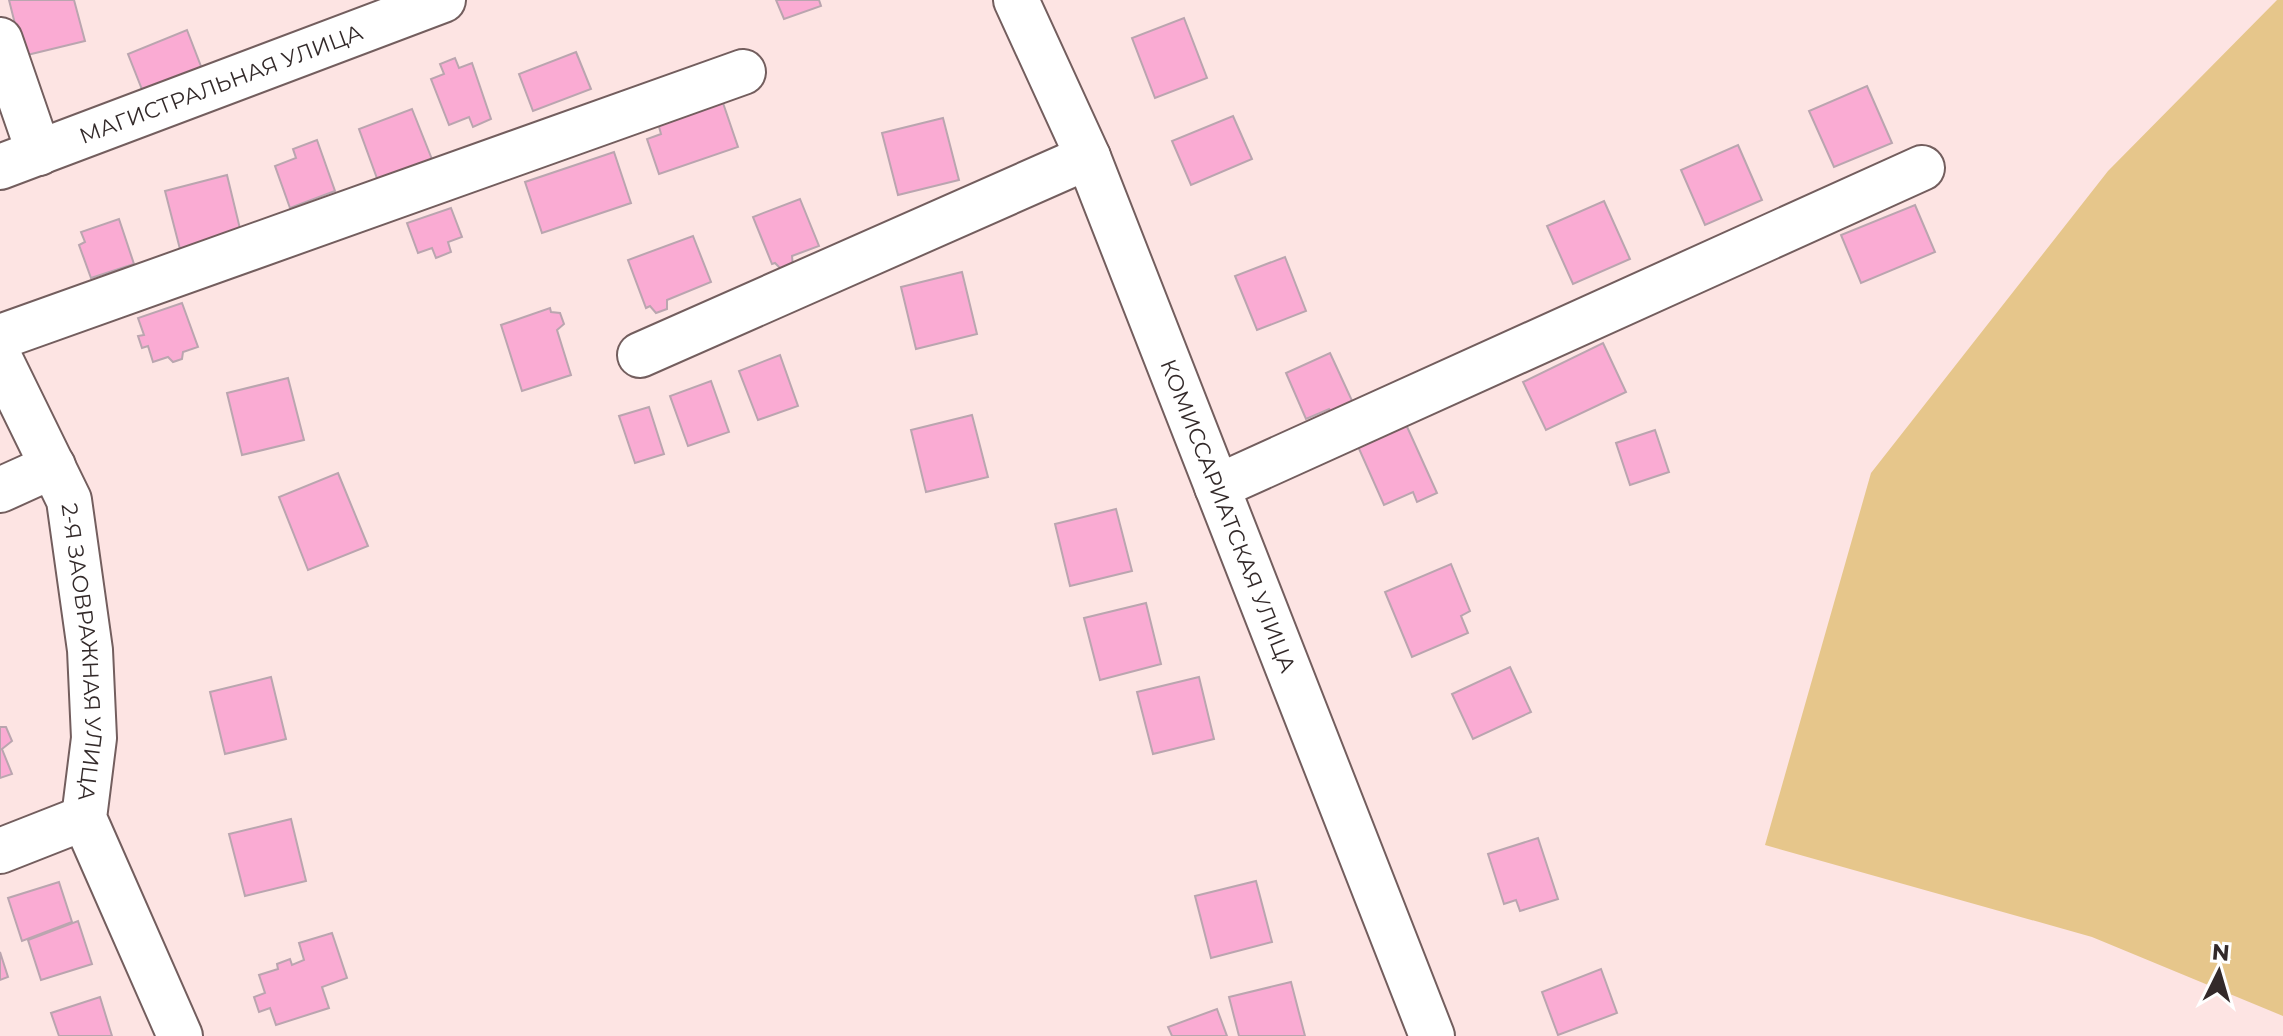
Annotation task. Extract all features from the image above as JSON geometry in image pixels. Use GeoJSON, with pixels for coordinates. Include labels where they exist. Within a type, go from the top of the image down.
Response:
{"type":"FeatureCollection","features":[{"type":"Feature","properties":{"kind":"street","name":"МАГИСТРАЛЬНАЯ УЛИЦА"},"geometry":{"type":"LineString","coordinates":[[20,160],[443,0]]}},
{"type":"Feature","properties":{"kind":"street","name":"КОМИССАРИАТСКАЯ УЛИЦА"},"geometry":{"type":"LineString","coordinates":[[1016,0],[1088,157],[1432,1036]]}},
{"type":"Feature","properties":{"kind":"street"},"geometry":{"type":"LineString","coordinates":[[0,40],[20,160]]}},
{"type":"Feature","properties":{"kind":"street"},"geometry":{"type":"LineString","coordinates":[[0,337],[743,72]]}},
{"type":"Feature","properties":{"kind":"street"},"geometry":{"type":"LineString","coordinates":[[640,355],[1088,157]]}},
{"type":"Feature","properties":{"kind":"street"},"geometry":{"type":"LineString","coordinates":[[1217,487],[1922,168]]}},
{"type":"Feature","properties":{"kind":"street","name":"2-Я ЗАОВРАЖНАЯ УЛИЦА"},"geometry":{"type":"LineString","coordinates":[[0,359],[69,500],[90,650],[94,738],[84,818],[180,1036]]}},
{"type":"Feature","properties":{"kind":"street"},"geometry":{"type":"LineString","coordinates":[[0,490],[53,466]]}},
{"type":"Feature","properties":{"kind":"street"},"geometry":{"type":"LineString","coordinates":[[0,851],[84,818]]}},
{"type":"Feature","properties":{"kind":"shaded area"},"geometry":{"type":"Polygon","coordinates":[[[2277,0],[2283,0],[2283,1016],[2092,937],[1765,845],[1871,473],[2108,171],[2277,0]]]}},
{"type":"Feature","properties":{"kind":"building"},"geometry":{"type":"Polygon","coordinates":[[[9,0],[74,0],[85,41],[23,56],[9,0]]]}},
{"type":"Feature","properties":{"kind":"building"},"geometry":{"type":"Polygon","coordinates":[[[776,0],[819,0],[821,6],[784,19],[776,0]]]}},
{"type":"Feature","properties":{"kind":"building"},"geometry":{"type":"Polygon","coordinates":[[[1184,18],[1207,78],[1155,98],[1132,38],[1184,18]]]}},
{"type":"Feature","properties":{"kind":"building"},"geometry":{"type":"Polygon","coordinates":[[[187,30],[202,69],[143,92],[128,54],[187,30]]]}},
{"type":"Feature","properties":{"kind":"building"},"geometry":{"type":"Polygon","coordinates":[[[576,52],[591,89],[533,111],[519,74],[576,52]]]}},
{"type":"Feature","properties":{"kind":"building"},"geometry":{"type":"Polygon","coordinates":[[[455,58],[459,68],[472,63],[491,119],[473,127],[469,117],[449,125],[431,79],[444,74],[440,64],[455,58]]]}},
{"type":"Feature","properties":{"kind":"building"},"geometry":{"type":"Polygon","coordinates":[[[1867,86],[1892,143],[1834,167],[1809,111],[1867,86]]]}},
{"type":"Feature","properties":{"kind":"building"},"geometry":{"type":"Polygon","coordinates":[[[722,100],[738,147],[659,174],[647,139],[661,134],[658,123],[722,100]]]}},
{"type":"Feature","properties":{"kind":"building"},"geometry":{"type":"Polygon","coordinates":[[[412,109],[437,172],[382,192],[359,129],[412,109]]]}},
{"type":"Feature","properties":{"kind":"building"},"geometry":{"type":"Polygon","coordinates":[[[1233,116],[1252,159],[1191,185],[1172,141],[1233,116]]]}},
{"type":"Feature","properties":{"kind":"building"},"geometry":{"type":"Polygon","coordinates":[[[943,118],[959,180],[898,195],[882,133],[943,118]]]}},
{"type":"Feature","properties":{"kind":"building"},"geometry":{"type":"Polygon","coordinates":[[[317,140],[335,191],[290,208],[275,166],[296,158],[293,149],[317,140]]]}},
{"type":"Feature","properties":{"kind":"building"},"geometry":{"type":"Polygon","coordinates":[[[1738,145],[1762,200],[1705,225],[1681,170],[1738,145]]]}},
{"type":"Feature","properties":{"kind":"building"},"geometry":{"type":"Polygon","coordinates":[[[614,152],[631,203],[542,233],[525,182],[614,152]]]}},
{"type":"Feature","properties":{"kind":"building"},"geometry":{"type":"Polygon","coordinates":[[[227,175],[242,237],[181,253],[165,191],[227,175]]]}},
{"type":"Feature","properties":{"kind":"building"},"geometry":{"type":"Polygon","coordinates":[[[800,199],[819,246],[792,256],[793,266],[782,270],[775,263],[772,264],[753,217],[800,199]]]}},
{"type":"Feature","properties":{"kind":"building"},"geometry":{"type":"Polygon","coordinates":[[[1604,201],[1630,259],[1573,284],[1547,226],[1604,201]]]}},
{"type":"Feature","properties":{"kind":"building"},"geometry":{"type":"Polygon","coordinates":[[[1915,205],[1935,252],[1861,283],[1841,235],[1915,205]]]}},
{"type":"Feature","properties":{"kind":"building"},"geometry":{"type":"Polygon","coordinates":[[[451,208],[462,237],[448,242],[451,252],[436,258],[432,248],[418,253],[407,223],[451,208]]]}},
{"type":"Feature","properties":{"kind":"building"},"geometry":{"type":"Polygon","coordinates":[[[119,219],[134,264],[91,278],[79,245],[85,242],[81,232],[119,219]]]}},
{"type":"Feature","properties":{"kind":"building"},"geometry":{"type":"Polygon","coordinates":[[[693,236],[711,282],[667,300],[667,309],[656,313],[650,306],[646,308],[628,260],[693,236]]]}},
{"type":"Feature","properties":{"kind":"building"},"geometry":{"type":"Polygon","coordinates":[[[1285,257],[1306,311],[1257,330],[1235,276],[1285,257]]]}},
{"type":"Feature","properties":{"kind":"building"},"geometry":{"type":"Polygon","coordinates":[[[962,272],[977,334],[916,349],[901,287],[962,272]]]}},
{"type":"Feature","properties":{"kind":"building"},"geometry":{"type":"Polygon","coordinates":[[[182,303],[198,347],[183,352],[182,359],[173,362],[168,357],[153,362],[148,346],[142,348],[138,336],[144,335],[138,318],[182,303]]]}},
{"type":"Feature","properties":{"kind":"building"},"geometry":{"type":"Polygon","coordinates":[[[550,308],[551,312],[560,313],[564,324],[557,330],[571,375],[522,391],[501,325],[550,308]]]}},
{"type":"Feature","properties":{"kind":"building"},"geometry":{"type":"Polygon","coordinates":[[[1603,343],[1626,392],[1546,430],[1523,382],[1603,343]]]}},
{"type":"Feature","properties":{"kind":"building"},"geometry":{"type":"Polygon","coordinates":[[[1330,353],[1354,405],[1331,415],[1329,409],[1306,419],[1286,373],[1330,353]]]}},
{"type":"Feature","properties":{"kind":"building"},"geometry":{"type":"Polygon","coordinates":[[[780,355],[798,406],[758,420],[739,371],[780,355]]]}},
{"type":"Feature","properties":{"kind":"building"},"geometry":{"type":"Polygon","coordinates":[[[288,378],[304,440],[242,455],[227,393],[288,378]]]}},
{"type":"Feature","properties":{"kind":"building"},"geometry":{"type":"Polygon","coordinates":[[[711,381],[729,432],[688,446],[670,396],[711,381]]]}},
{"type":"Feature","properties":{"kind":"building"},"geometry":{"type":"Polygon","coordinates":[[[649,407],[664,454],[635,463],[619,416],[649,407]]]}},
{"type":"Feature","properties":{"kind":"building"},"geometry":{"type":"Polygon","coordinates":[[[972,415],[988,477],[926,492],[911,430],[972,415]]]}},
{"type":"Feature","properties":{"kind":"building"},"geometry":{"type":"Polygon","coordinates":[[[1404,420],[1437,493],[1417,502],[1413,492],[1384,505],[1356,442],[1404,420]]]}},
{"type":"Feature","properties":{"kind":"building"},"geometry":{"type":"Polygon","coordinates":[[[1655,430],[1669,472],[1630,485],[1616,443],[1655,430]]]}},
{"type":"Feature","properties":{"kind":"building"},"geometry":{"type":"Polygon","coordinates":[[[338,473],[368,546],[308,570],[279,497],[338,473]]]}},
{"type":"Feature","properties":{"kind":"building"},"geometry":{"type":"Polygon","coordinates":[[[1116,509],[1132,571],[1070,586],[1055,524],[1116,509]]]}},
{"type":"Feature","properties":{"kind":"building"},"geometry":{"type":"Polygon","coordinates":[[[1451,564],[1470,611],[1461,616],[1468,633],[1412,657],[1385,592],[1451,564]]]}},
{"type":"Feature","properties":{"kind":"building"},"geometry":{"type":"Polygon","coordinates":[[[1146,603],[1161,664],[1100,680],[1084,618],[1146,603]]]}},
{"type":"Feature","properties":{"kind":"building"},"geometry":{"type":"Polygon","coordinates":[[[1510,667],[1531,712],[1473,739],[1452,694],[1510,667]]]}},
{"type":"Feature","properties":{"kind":"building"},"geometry":{"type":"Polygon","coordinates":[[[271,677],[286,739],[225,754],[210,692],[271,677]]]}},
{"type":"Feature","properties":{"kind":"building"},"geometry":{"type":"Polygon","coordinates":[[[1199,677],[1214,739],[1153,754],[1137,692],[1199,677]]]}},
{"type":"Feature","properties":{"kind":"building"},"geometry":{"type":"Polygon","coordinates":[[[0,727],[6,727],[12,741],[2,749],[12,774],[0,778],[0,727]]]}},
{"type":"Feature","properties":{"kind":"building"},"geometry":{"type":"Polygon","coordinates":[[[291,819],[306,881],[245,896],[229,834],[291,819]]]}},
{"type":"Feature","properties":{"kind":"building"},"geometry":{"type":"Polygon","coordinates":[[[1538,838],[1558,899],[1520,911],[1516,900],[1504,904],[1488,854],[1538,838]]]}},
{"type":"Feature","properties":{"kind":"building"},"geometry":{"type":"Polygon","coordinates":[[[1256,881],[1272,942],[1211,958],[1195,896],[1256,881]]]}},
{"type":"Feature","properties":{"kind":"building"},"geometry":{"type":"Polygon","coordinates":[[[59,882],[72,922],[22,941],[8,898],[59,882]]]}},
{"type":"Feature","properties":{"kind":"building"},"geometry":{"type":"Polygon","coordinates":[[[78,921],[92,964],[41,980],[28,940],[78,921]]]}},
{"type":"Feature","properties":{"kind":"building"},"geometry":{"type":"Polygon","coordinates":[[[332,933],[347,978],[322,987],[329,1008],[276,1025],[270,1008],[259,1012],[254,997],[265,993],[259,975],[278,969],[277,964],[290,959],[292,965],[304,960],[299,943],[332,933]]]}},
{"type":"Feature","properties":{"kind":"building"},"geometry":{"type":"Polygon","coordinates":[[[0,952],[8,977],[0,980],[0,952]]]}},
{"type":"Feature","properties":{"kind":"building"},"geometry":{"type":"Polygon","coordinates":[[[1601,969],[1617,1013],[1558,1035],[1542,992],[1601,969]]]}},
{"type":"Feature","properties":{"kind":"building"},"geometry":{"type":"Polygon","coordinates":[[[1291,982],[1305,1036],[1239,1036],[1229,997],[1291,982]]]}},
{"type":"Feature","properties":{"kind":"building"},"geometry":{"type":"Polygon","coordinates":[[[100,997],[112,1036],[59,1036],[51,1013],[100,997]]]}},
{"type":"Feature","properties":{"kind":"building"},"geometry":{"type":"Polygon","coordinates":[[[1217,1009],[1227,1036],[1172,1036],[1168,1027],[1217,1009]]]}}]}
